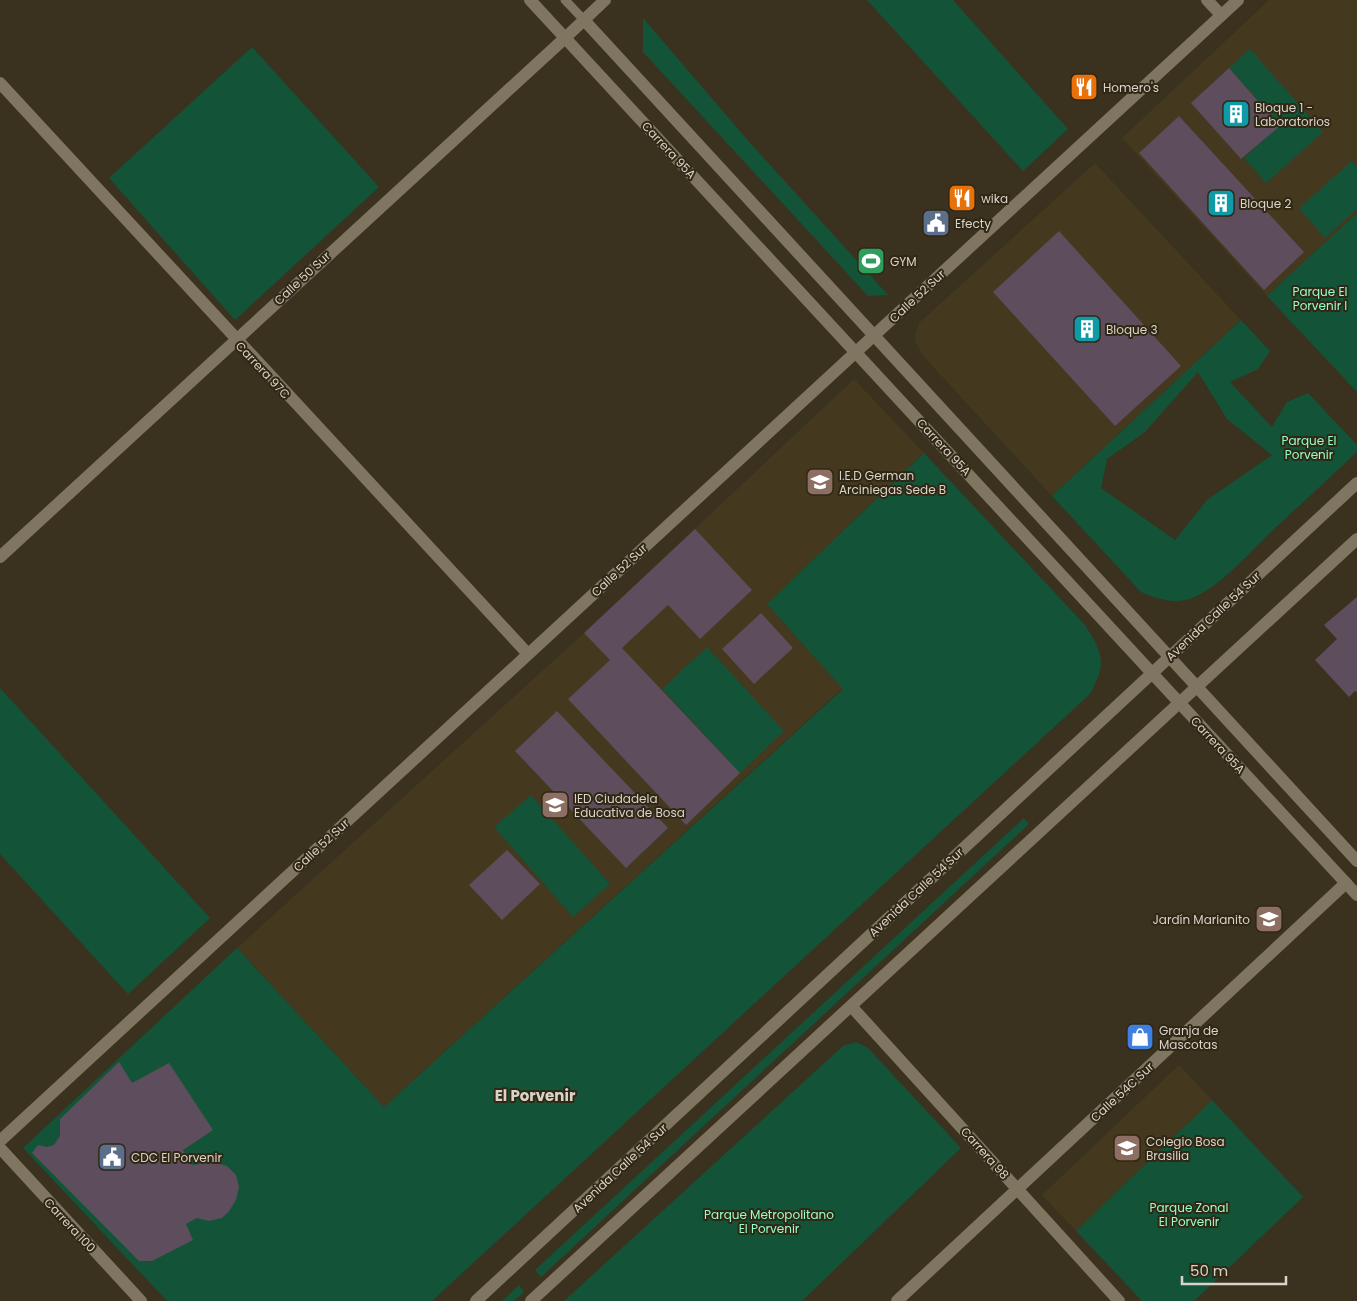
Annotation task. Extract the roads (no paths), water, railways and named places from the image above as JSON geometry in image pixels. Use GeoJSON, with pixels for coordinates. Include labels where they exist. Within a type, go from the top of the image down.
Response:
{"type":"FeatureCollection","features":[{"type":"Feature","properties":{"kind":"street","name":"Carrera 95A"},"geometry":{"type":"LineString","coordinates":[[530,0],[1357,895]]}},
{"type":"Feature","properties":{"kind":"street","name":"Calle 50 Sur"},"geometry":{"type":"LineString","coordinates":[[0,557],[606,0]]}},
{"type":"Feature","properties":{"kind":"street"},"geometry":{"type":"LineString","coordinates":[[1206,0],[1221,16]]}},
{"type":"Feature","properties":{"kind":"street","name":"Calle 52 Sur"},"geometry":{"type":"LineString","coordinates":[[0,1141],[1238,0]]}},
{"type":"Feature","properties":{"kind":"street","name":"Carrera 95A"},"geometry":{"type":"LineString","coordinates":[[584,20],[1357,861]]}},
{"type":"Feature","properties":{"kind":"street","name":"Carrera 97C"},"geometry":{"type":"LineString","coordinates":[[0,83],[528,654]]}},
{"type":"Feature","properties":{"kind":"street","name":"Avenida Calle 54 Sur"},"geometry":{"type":"LineString","coordinates":[[476,1301],[1357,483]]}},
{"type":"Feature","properties":{"kind":"street"},"geometry":{"type":"LineString","coordinates":[[531,1301],[1357,539]]}},
{"type":"Feature","properties":{"kind":"street","name":"Calle 54C Sur"},"geometry":{"type":"LineString","coordinates":[[897,1301],[1346,883]]}},
{"type":"Feature","properties":{"kind":"street","name":"Carrera 98"},"geometry":{"type":"LineString","coordinates":[[851,1006],[1119,1301]]}},
{"type":"Feature","properties":{"kind":"street","name":"Carrera 100"},"geometry":{"type":"LineString","coordinates":[[0,1148],[140,1301]]}},
{"type":"Feature","properties":{"kind":"lane"},"geometry":{"type":"LineString","coordinates":[[565,0],[584,20]]}},
{"type":"Feature","properties":{"kind":"place","name":"Homero's"},"geometry":{"type":"Point","coordinates":[1084,87]}},
{"type":"Feature","properties":{"kind":"place","name":"Bloque 1 - Laboratorios"},"geometry":{"type":"Point","coordinates":[1236,114]}},
{"type":"Feature","properties":{"kind":"place","name":"wika"},"geometry":{"type":"Point","coordinates":[962,198]}},
{"type":"Feature","properties":{"kind":"place","name":"Bloque 2"},"geometry":{"type":"Point","coordinates":[1221,203]}},
{"type":"Feature","properties":{"kind":"place","name":"Efecty"},"geometry":{"type":"Point","coordinates":[936,223]}},
{"type":"Feature","properties":{"kind":"place","name":"GYM"},"geometry":{"type":"Point","coordinates":[871,261]}},
{"type":"Feature","properties":{"kind":"place","name":"Bloque 3"},"geometry":{"type":"Point","coordinates":[1087,329]}},
{"type":"Feature","properties":{"kind":"place","name":"I.E.D German Arciniegas Sede B"},"geometry":{"type":"Point","coordinates":[820,482]}},
{"type":"Feature","properties":{"kind":"place","name":"IED Ciudadela Educativa de Bosa"},"geometry":{"type":"Point","coordinates":[555,805]}},
{"type":"Feature","properties":{"kind":"place","name":"Jardín Marianito"},"geometry":{"type":"Point","coordinates":[1269,919]}},
{"type":"Feature","properties":{"kind":"place","name":"Granja de Mascotas"},"geometry":{"type":"Point","coordinates":[1140,1037]}},
{"type":"Feature","properties":{"kind":"place","name":"Colegio Bosa Brasilia"},"geometry":{"type":"Point","coordinates":[1127,1148]}},
{"type":"Feature","properties":{"kind":"place","name":"CDC El Porvenir"},"geometry":{"type":"Point","coordinates":[112,1157]}},
{"type":"Feature","properties":{"kind":"district","name":"El Porvenir"},"geometry":{"type":"Point","coordinates":[535,1095]}},
{"type":"Feature","properties":{"kind":"park label","name":"Parque El Porvenir I"},"geometry":{"type":"Point","coordinates":[1320,298]}},
{"type":"Feature","properties":{"kind":"park label","name":"Parque El Porvenir"},"geometry":{"type":"Point","coordinates":[1309,447]}},
{"type":"Feature","properties":{"kind":"park label","name":"Parque Zonal El Porvenir"},"geometry":{"type":"Point","coordinates":[1189,1214]}},
{"type":"Feature","properties":{"kind":"park label","name":"Parque Metropolitano El Porvenir"},"geometry":{"type":"Point","coordinates":[769,1221]}}]}
